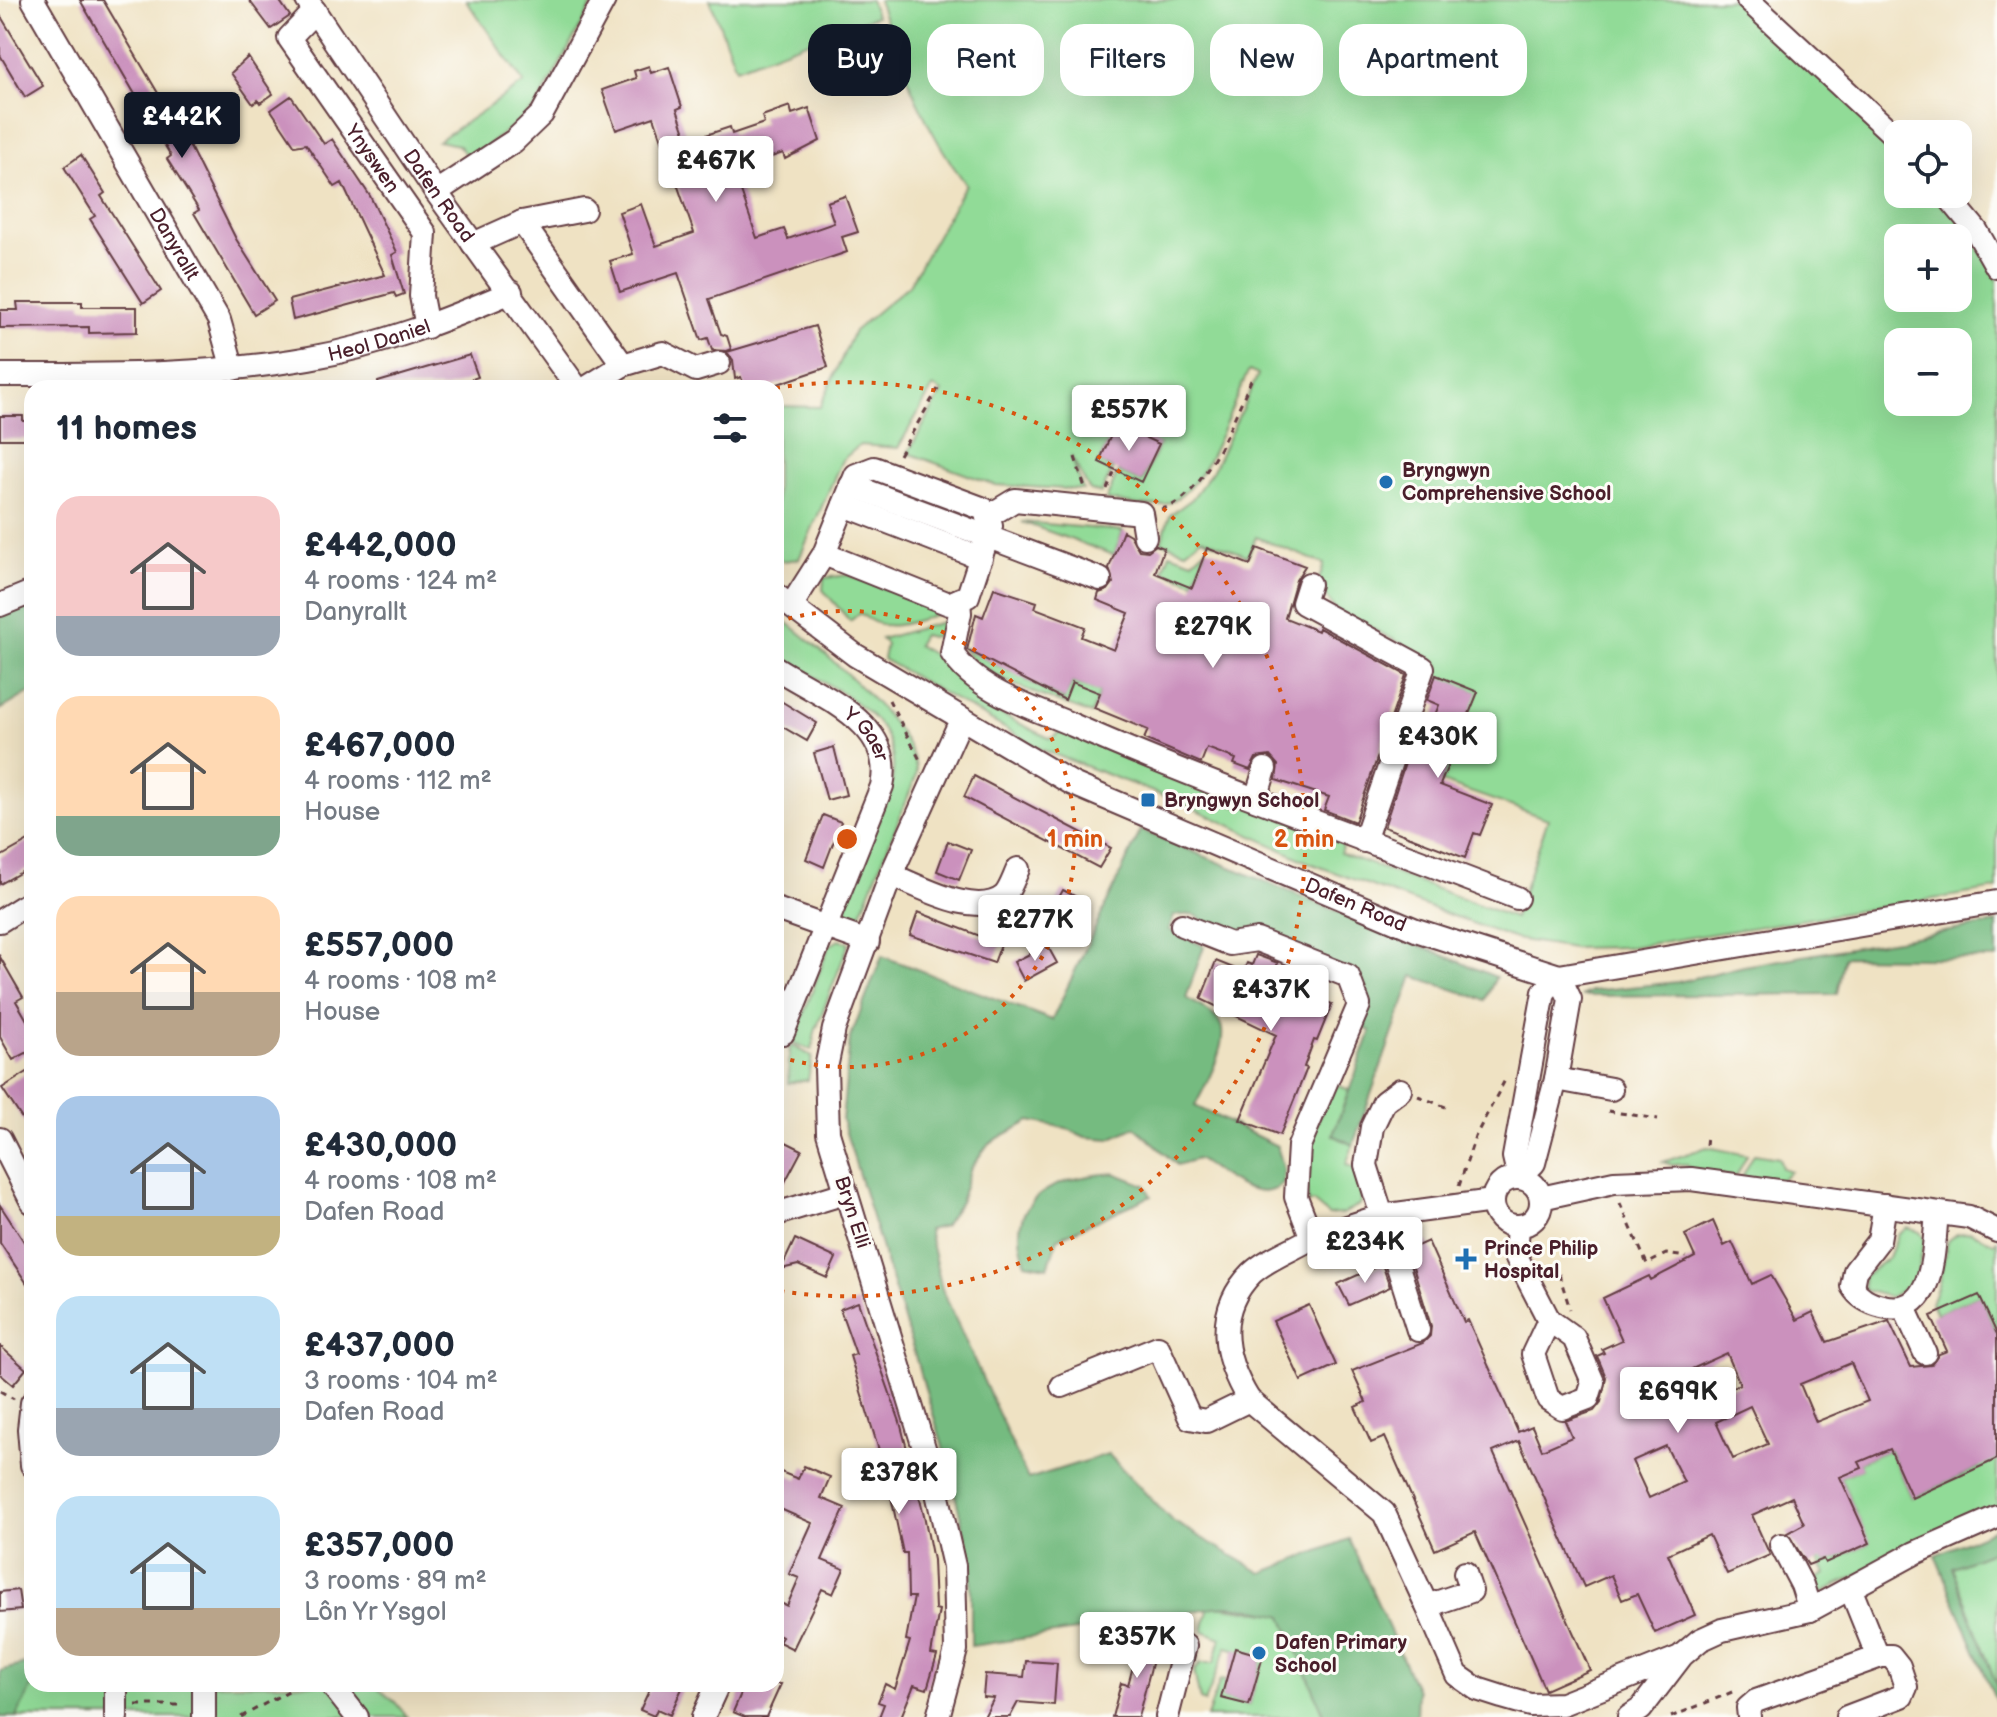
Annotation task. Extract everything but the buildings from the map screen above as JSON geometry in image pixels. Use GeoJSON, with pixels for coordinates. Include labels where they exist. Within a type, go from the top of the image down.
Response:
{"type":"FeatureCollection","features":[{"type":"Feature","properties":{"kind":"street","name":"Danyrallt"},"geometry":{"type":"LineString","coordinates":[[33,0],[219,320],[233,369]]}},
{"type":"Feature","properties":{"kind":"street"},"geometry":{"type":"LineString","coordinates":[[436,192],[514,141],[542,114],[604,0]]}},
{"type":"Feature","properties":{"kind":"street"},"geometry":{"type":"LineString","coordinates":[[1748,0],[1884,126]]}},
{"type":"Feature","properties":{"kind":"street","name":"Dafen Road"},"geometry":{"type":"LineString","coordinates":[[311,6],[436,192],[572,380]]}},
{"type":"Feature","properties":{"kind":"street","name":"Ynyswen"},"geometry":{"type":"LineString","coordinates":[[311,6],[289,38],[425,233],[421,296],[427,327]]}},
{"type":"Feature","properties":{"kind":"street"},"geometry":{"type":"LineString","coordinates":[[1958,208],[1976,230],[1997,267]]}},
{"type":"Feature","properties":{"kind":"street"},"geometry":{"type":"LineString","coordinates":[[473,244],[522,222],[584,210]]}},
{"type":"Feature","properties":{"kind":"street"},"geometry":{"type":"LineString","coordinates":[[522,222],[623,365]]}},
{"type":"Feature","properties":{"kind":"street","name":"Heol Daniel"},"geometry":{"type":"LineString","coordinates":[[0,375],[173,374],[312,358],[427,327],[511,292]]}},
{"type":"Feature","properties":{"kind":"street"},"geometry":{"type":"LineString","coordinates":[[599,380],[623,365],[663,353],[696,370],[719,363]]}},
{"type":"Feature","properties":{"kind":"street"},"geometry":{"type":"LineString","coordinates":[[784,599],[824,554],[856,475],[874,468],[984,509],[988,527],[968,596],[949,604],[824,554]]}},
{"type":"Feature","properties":{"kind":"street"},"geometry":{"type":"LineString","coordinates":[[848,495],[981,558]]}},
{"type":"Feature","properties":{"kind":"street"},"geometry":{"type":"LineString","coordinates":[[988,527],[1015,500],[1141,513],[1145,537]]}},
{"type":"Feature","properties":{"kind":"street"},"geometry":{"type":"LineString","coordinates":[[988,527],[1100,579]]}},
{"type":"Feature","properties":{"kind":"street"},"geometry":{"type":"LineString","coordinates":[[1309,584],[1303,603],[1423,668],[1364,841]]}},
{"type":"Feature","properties":{"kind":"street"},"geometry":{"type":"LineString","coordinates":[[0,605],[24,595]]}},
{"type":"Feature","properties":{"kind":"street"},"geometry":{"type":"LineString","coordinates":[[959,600],[960,613],[952,653],[960,665],[995,690],[1144,757],[1517,898]]}},
{"type":"Feature","properties":{"kind":"street","name":"Dafen Road"},"geometry":{"type":"LineString","coordinates":[[784,601],[855,655],[961,720],[1087,790],[1416,930],[1559,976],[1997,902]]}},
{"type":"Feature","properties":{"kind":"street","name":"Y Gaer"},"geometry":{"type":"LineString","coordinates":[[784,673],[867,726],[879,742],[887,765],[882,786],[784,1030]]}},
{"type":"Feature","properties":{"kind":"street","name":"Bryn Elli"},"geometry":{"type":"LineString","coordinates":[[938,1717],[956,1650],[954,1566],[935,1484],[828,1133],[826,1068],[834,1029],[891,875],[930,782],[961,720]]}},
{"type":"Feature","properties":{"kind":"street"},"geometry":{"type":"LineString","coordinates":[[1256,799],[1265,769]]}},
{"type":"Feature","properties":{"kind":"street"},"geometry":{"type":"LineString","coordinates":[[891,875],[963,901],[987,905],[1005,895],[1018,869]]}},
{"type":"Feature","properties":{"kind":"street"},"geometry":{"type":"LineString","coordinates":[[0,921],[24,906]]}},
{"type":"Feature","properties":{"kind":"street"},"geometry":{"type":"LineString","coordinates":[[784,912],[868,942]]}},
{"type":"Feature","properties":{"kind":"street"},"geometry":{"type":"LineString","coordinates":[[1182,925],[1230,944],[1257,940],[1348,976],[1359,1005],[1299,1146],[1296,1197],[1312,1238]]}},
{"type":"Feature","properties":{"kind":"street"},"geometry":{"type":"LineString","coordinates":[[1519,1178],[1514,1157],[1544,992],[1559,976],[1570,999],[1556,1079],[1534,1163],[1519,1178],[1498,1187],[1493,1201],[1497,1216],[1518,1226],[1533,1221],[1541,1198],[1534,1184],[1519,1178]]}},
{"type":"Feature","properties":{"kind":"street"},"geometry":{"type":"LineString","coordinates":[[1556,1079],[1611,1089]]}},
{"type":"Feature","properties":{"kind":"street"},"geometry":{"type":"LineString","coordinates":[[1400,1090],[1384,1102],[1372,1127],[1366,1165],[1418,1330]]}},
{"type":"Feature","properties":{"kind":"street"},"geometry":{"type":"LineString","coordinates":[[1,1142],[24,1187]]}},
{"type":"Feature","properties":{"kind":"street"},"geometry":{"type":"LineString","coordinates":[[1541,1198],[1614,1182],[1691,1179],[1969,1217],[1997,1231]]}},
{"type":"Feature","properties":{"kind":"street"},"geometry":{"type":"LineString","coordinates":[[784,1212],[845,1193]]}},
{"type":"Feature","properties":{"kind":"street"},"geometry":{"type":"LineString","coordinates":[[1493,1201],[1381,1216],[1312,1238],[1253,1272],[1229,1302],[1225,1342],[1234,1376],[1249,1400],[1384,1513],[1457,1675],[1477,1689],[1530,1705],[1562,1704],[1680,1657]]}},
{"type":"Feature","properties":{"kind":"street"},"geometry":{"type":"LineString","coordinates":[[1885,1205],[1879,1240],[1855,1271],[1852,1286],[1857,1295],[1870,1302],[1904,1307],[1921,1297],[1930,1277],[1937,1213]]}},
{"type":"Feature","properties":{"kind":"street"},"geometry":{"type":"LineString","coordinates":[[1518,1226],[1516,1256],[1549,1320],[1572,1336],[1593,1382],[1588,1398],[1562,1408],[1548,1399],[1533,1354],[1549,1320]]}},
{"type":"Feature","properties":{"kind":"street"},"geometry":{"type":"LineString","coordinates":[[1904,1307],[1925,1353]]}},
{"type":"Feature","properties":{"kind":"street"},"geometry":{"type":"LineString","coordinates":[[1062,1386],[1158,1347],[1190,1418],[1206,1421],[1249,1400]]}},
{"type":"Feature","properties":{"kind":"street"},"geometry":{"type":"LineString","coordinates":[[1629,1717],[1641,1709],[1680,1657],[1700,1640],[1722,1630],[1810,1610],[1915,1553],[1997,1517]]}},
{"type":"Feature","properties":{"kind":"street"},"geometry":{"type":"LineString","coordinates":[[1781,1545],[1802,1585],[1810,1610]]}},
{"type":"Feature","properties":{"kind":"street"},"geometry":{"type":"LineString","coordinates":[[1427,1606],[1471,1591],[1465,1573]]}},
{"type":"Feature","properties":{"kind":"street"},"geometry":{"type":"LineString","coordinates":[[1851,1590],[1878,1657]]}},
{"type":"Feature","properties":{"kind":"street"},"geometry":{"type":"LineString","coordinates":[[1167,1717],[1185,1646]]}},
{"type":"Feature","properties":{"kind":"street"},"geometry":{"type":"LineString","coordinates":[[1750,1711],[1878,1657],[1885,1655],[1895,1660],[1905,1692],[1893,1701],[1847,1717]]}},
{"type":"Feature","properties":{"kind":"street"},"geometry":{"type":"LineString","coordinates":[[337,1692],[357,1717]]}},
{"type":"Feature","properties":{"kind":"street"},"geometry":{"type":"LineString","coordinates":[[703,1717],[714,1692]]}},
{"type":"Feature","properties":{"kind":"path"},"geometry":{"type":"LineString","coordinates":[[1141,513],[1175,506],[1212,464],[1253,376]]}},
{"type":"Feature","properties":{"kind":"path"},"geometry":{"type":"LineString","coordinates":[[898,456],[938,389]]}},
{"type":"Feature","properties":{"kind":"path"},"geometry":{"type":"LineString","coordinates":[[1075,457],[1091,508]]}},
{"type":"Feature","properties":{"kind":"path"},"geometry":{"type":"LineString","coordinates":[[885,696],[894,705],[930,782]]}},
{"type":"Feature","properties":{"kind":"path"},"geometry":{"type":"LineString","coordinates":[[1441,1207],[1441,1194],[1458,1189],[1475,1137],[1507,1077]]}},
{"type":"Feature","properties":{"kind":"path"},"geometry":{"type":"LineString","coordinates":[[1400,1090],[1448,1108]]}},
{"type":"Feature","properties":{"kind":"path"},"geometry":{"type":"LineString","coordinates":[[1608,1111],[1658,1119]]}},
{"type":"Feature","properties":{"kind":"path"},"geometry":{"type":"LineString","coordinates":[[1706,1145],[1707,1136]]}},
{"type":"Feature","properties":{"kind":"path"},"geometry":{"type":"LineString","coordinates":[[1617,1196],[1647,1264],[1666,1254],[1686,1257]]}},
{"type":"Feature","properties":{"kind":"path"},"geometry":{"type":"LineString","coordinates":[[1559,1274],[1575,1326],[1572,1336]]}},
{"type":"Feature","properties":{"kind":"path"},"geometry":{"type":"LineString","coordinates":[[1671,1717],[1735,1689],[1750,1711]]}},
{"type":"Feature","properties":{"kind":"path"},"geometry":{"type":"LineString","coordinates":[[241,1717],[286,1692]]}},
{"type":"Feature","properties":{"kind":"path"},"geometry":{"type":"LineString","coordinates":[[116,1702],[204,1702]]}},
{"type":"Feature","properties":{"kind":"green space"},"geometry":{"type":"Polygon","coordinates":[[[466,0],[595,0],[537,106],[470,160],[458,145],[438,141],[524,83],[466,0]]]}},
{"type":"Feature","properties":{"kind":"green space"},"geometry":{"type":"Polygon","coordinates":[[[710,0],[870,0],[876,16],[854,24],[808,24],[808,41],[736,68],[710,0]]]}},
{"type":"Feature","properties":{"kind":"green space","name":"Bryngwyn Comprehensive School"},"geometry":{"type":"Polygon","coordinates":[[[878,0],[1738,0],[1884,131],[1884,208],[1952,208],[1962,224],[1884,224],[1884,312],[1972,312],[1972,238],[1997,275],[1997,889],[1630,947],[1573,948],[1515,939],[1312,864],[1187,805],[1043,750],[883,659],[886,644],[881,639],[950,620],[946,632],[931,637],[923,635],[917,645],[987,688],[986,707],[1051,739],[1067,727],[1221,790],[1218,800],[1241,808],[1245,799],[1345,839],[1340,853],[1514,918],[1548,819],[1441,782],[1477,692],[1429,673],[1434,660],[1335,610],[1326,595],[1315,591],[1324,564],[1256,537],[1248,556],[1202,538],[1186,551],[1161,542],[1170,515],[1192,499],[1213,470],[1258,375],[1249,371],[1207,463],[1196,480],[1169,503],[1154,506],[1106,500],[1118,472],[1142,482],[1159,445],[1116,425],[1099,462],[1113,470],[1101,493],[1090,491],[1071,456],[1083,490],[995,485],[908,453],[942,392],[933,387],[898,448],[860,445],[842,460],[799,559],[784,561],[784,406],[820,407],[854,331],[909,285],[966,184],[926,119],[911,85],[911,24],[887,24],[878,0]]]}},
{"type":"Feature","properties":{"kind":"green space"},"geometry":{"type":"Polygon","coordinates":[[[1022,522],[1123,531],[1114,555],[1022,522]]]}},
{"type":"Feature","properties":{"kind":"green space"},"geometry":{"type":"Polygon","coordinates":[[[1207,548],[1194,582],[1163,571],[1170,553],[1193,561],[1207,548]]]}},
{"type":"Feature","properties":{"kind":"green space"},"geometry":{"type":"Polygon","coordinates":[[[848,575],[941,609],[940,613],[898,625],[879,624],[860,613],[850,621],[823,590],[824,578],[848,575]]]}},
{"type":"Feature","properties":{"kind":"green space"},"geometry":{"type":"Polygon","coordinates":[[[24,598],[24,696],[0,710],[0,607],[24,598]]]}},
{"type":"Feature","properties":{"kind":"green space"},"geometry":{"type":"Polygon","coordinates":[[[784,620],[864,691],[904,739],[914,760],[915,779],[855,928],[844,922],[842,911],[891,786],[893,761],[888,739],[876,721],[841,693],[784,658],[784,620]]]}},
{"type":"Feature","properties":{"kind":"green space"},"geometry":{"type":"Polygon","coordinates":[[[963,648],[1011,672],[1029,670],[1026,680],[1064,700],[1072,682],[1100,693],[1091,714],[1003,679],[986,670],[963,648]]]}},
{"type":"Feature","properties":{"kind":"green space"},"geometry":{"type":"Polygon","coordinates":[[[1141,830],[1496,977],[1485,1000],[1413,976],[1353,1145],[1333,1135],[1371,1031],[1357,1025],[1348,971],[1228,935],[1193,914],[1174,916],[1169,930],[1204,946],[1186,998],[1211,1014],[1222,1028],[1216,1063],[1195,1106],[1277,1146],[1284,1169],[1283,1184],[1262,1192],[1239,1185],[1197,1159],[1177,1165],[1135,1127],[1110,1139],[1085,1137],[1066,1128],[1030,1121],[989,1143],[971,1168],[960,1202],[944,1226],[928,1230],[942,1289],[1028,1479],[1108,1454],[1171,1520],[1262,1573],[1349,1539],[1417,1691],[1416,1717],[1325,1717],[1283,1616],[1243,1607],[1220,1606],[1180,1616],[971,1646],[971,1559],[942,1443],[842,1120],[850,1039],[882,956],[1052,1020],[1141,830]]]}},
{"type":"Feature","properties":{"kind":"green space"},"geometry":{"type":"Polygon","coordinates":[[[1997,923],[1997,959],[1844,957],[1837,994],[1581,996],[1591,991],[1678,982],[1744,966],[1997,923]]]}},
{"type":"Feature","properties":{"kind":"green space"},"geometry":{"type":"Polygon","coordinates":[[[839,940],[849,943],[815,1032],[812,1050],[793,1043],[829,946],[839,940]]]}},
{"type":"Feature","properties":{"kind":"green space"},"geometry":{"type":"Polygon","coordinates":[[[790,1045],[812,1056],[808,1080],[788,1083],[790,1045]]]}},
{"type":"Feature","properties":{"kind":"green space"},"geometry":{"type":"Polygon","coordinates":[[[1333,1083],[1349,1090],[1333,1135],[1353,1145],[1346,1165],[1361,1169],[1361,1204],[1343,1214],[1328,1215],[1313,1202],[1309,1203],[1305,1172],[1310,1142],[1333,1083]]]}},
{"type":"Feature","properties":{"kind":"green space"},"geometry":{"type":"Polygon","coordinates":[[[1707,1147],[1747,1155],[1736,1177],[1690,1171],[1687,1164],[1663,1162],[1707,1147]]]}},
{"type":"Feature","properties":{"kind":"green space"},"geometry":{"type":"Polygon","coordinates":[[[1754,1154],[1779,1158],[1782,1168],[1791,1171],[1777,1183],[1741,1179],[1754,1154]]]}},
{"type":"Feature","properties":{"kind":"green space"},"geometry":{"type":"Polygon","coordinates":[[[1114,1173],[1145,1185],[1151,1196],[1058,1238],[1048,1267],[1026,1263],[1020,1240],[1021,1222],[1028,1207],[1055,1186],[1073,1179],[1114,1173]]]}},
{"type":"Feature","properties":{"kind":"green space"},"geometry":{"type":"Polygon","coordinates":[[[1907,1228],[1920,1232],[1925,1240],[1915,1283],[1890,1297],[1864,1290],[1863,1277],[1889,1257],[1898,1235],[1907,1228]]]}},
{"type":"Feature","properties":{"kind":"green space"},"geometry":{"type":"Polygon","coordinates":[[[1971,1232],[1994,1243],[1997,1240],[1997,1334],[1979,1295],[1936,1314],[1931,1303],[1948,1241],[1957,1234],[1971,1232]]]}},
{"type":"Feature","properties":{"kind":"green space"},"geometry":{"type":"Polygon","coordinates":[[[1890,1449],[1912,1498],[1978,1468],[1997,1449],[1997,1507],[1819,1594],[1810,1582],[1825,1574],[1818,1560],[1823,1558],[1825,1563],[1869,1543],[1840,1477],[1861,1468],[1859,1462],[1890,1449]]]}},
{"type":"Feature","properties":{"kind":"green space"},"geometry":{"type":"Polygon","coordinates":[[[1997,1528],[1997,1550],[1952,1567],[1997,1686],[1997,1703],[1935,1555],[1997,1528]]]}},
{"type":"Feature","properties":{"kind":"green space"},"geometry":{"type":"Polygon","coordinates":[[[1997,1550],[1997,1686],[1952,1567],[1997,1550]]]}},
{"type":"Feature","properties":{"kind":"green space","name":"Dafen Primary School"},"geometry":{"type":"Polygon","coordinates":[[[1209,1605],[1283,1615],[1325,1717],[1207,1717],[1220,1680],[1226,1681],[1222,1698],[1249,1705],[1263,1657],[1227,1647],[1205,1702],[1200,1700],[1194,1671],[1201,1663],[1214,1663],[1221,1638],[1203,1631],[1209,1605]]]}},
{"type":"Feature","properties":{"kind":"green space"},"geometry":{"type":"Polygon","coordinates":[[[24,1664],[24,1692],[29,1692],[16,1717],[0,1717],[0,1671],[24,1664]]]}},
{"type":"Feature","properties":{"kind":"green space"},"geometry":{"type":"Polygon","coordinates":[[[29,1692],[382,1692],[407,1717],[16,1717],[29,1692]]]}},
{"type":"Feature","properties":{"kind":"place","name":"Bryngwyn Comprehensive School"},"geometry":{"type":"Point","coordinates":[1386,482]}},
{"type":"Feature","properties":{"kind":"place","name":"Bryngwyn School"},"geometry":{"type":"Point","coordinates":[1148,800]}},
{"type":"Feature","properties":{"kind":"place","name":"Prince Philip Hospital"},"geometry":{"type":"Point","coordinates":[1466,1259]}},
{"type":"Feature","properties":{"kind":"place","name":"Dafen Primary School"},"geometry":{"type":"Point","coordinates":[1259,1653]}}]}
